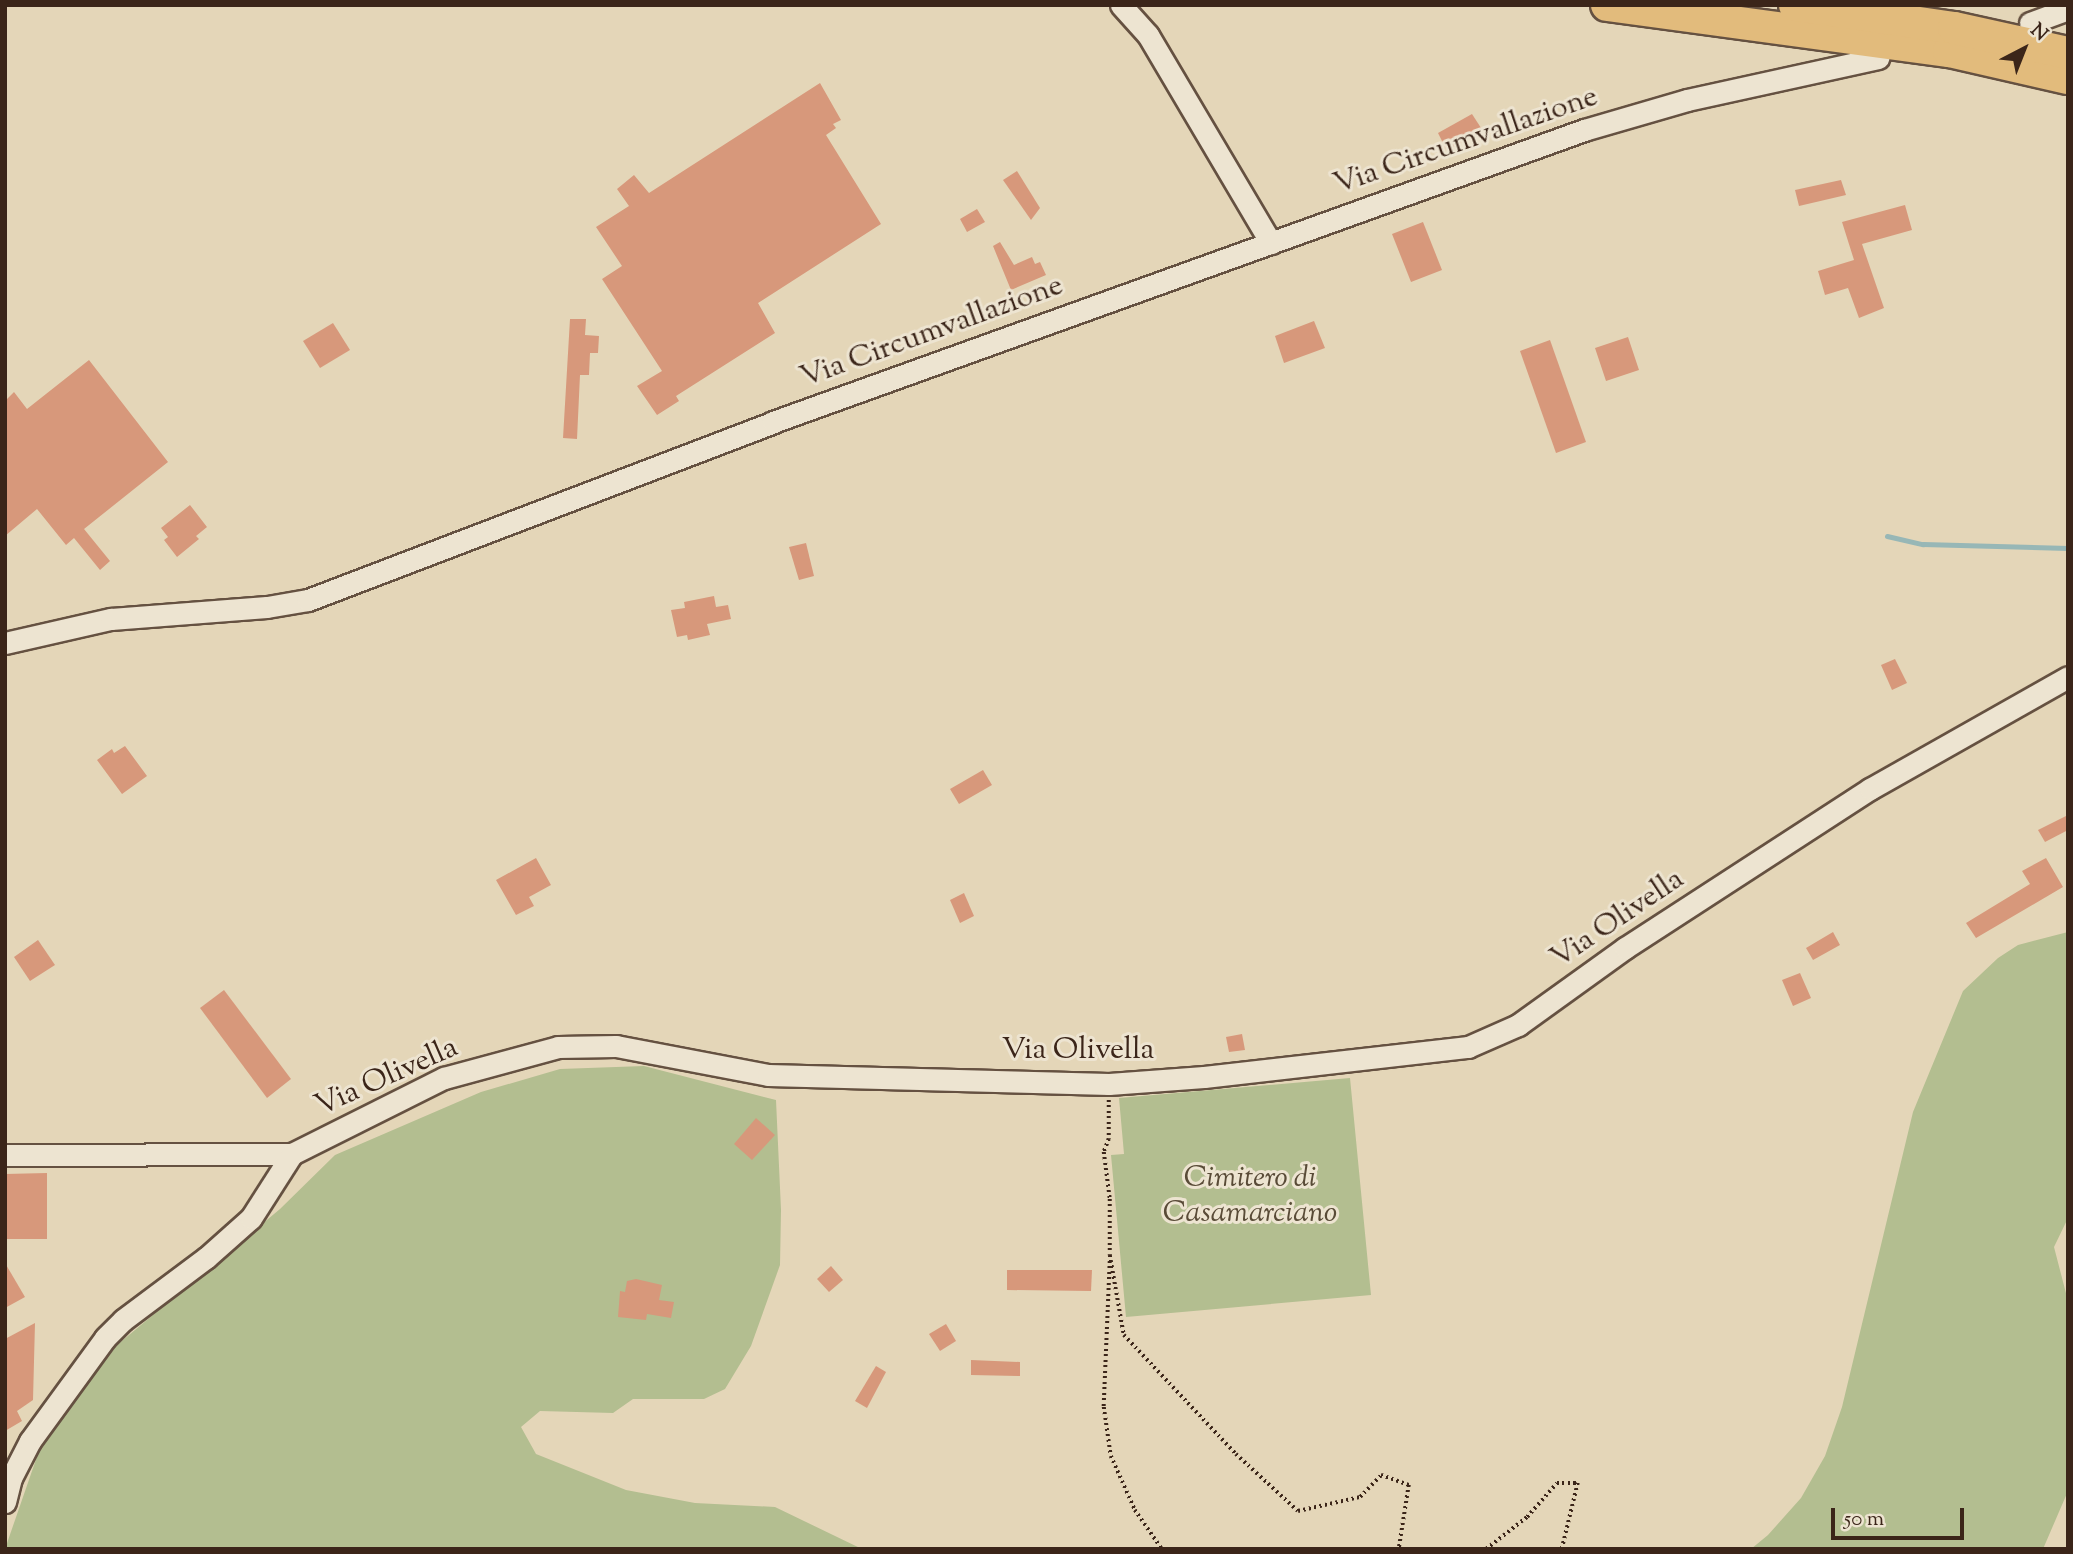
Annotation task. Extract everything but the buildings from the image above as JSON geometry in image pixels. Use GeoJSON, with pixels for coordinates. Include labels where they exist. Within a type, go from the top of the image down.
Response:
{"type":"FeatureCollection","features":[{"type":"Feature","properties":{"kind":"highway"},"geometry":{"type":"LineString","coordinates":[[1607,5],[1949,51],[2068,78]]}},
{"type":"Feature","properties":{"kind":"highway"},"geometry":{"type":"LineString","coordinates":[[1795,5],[1954,28],[2068,53]]}},
{"type":"Feature","properties":{"kind":"street"},"geometry":{"type":"LineString","coordinates":[[1121,5],[1148,35],[1271,243]]}},
{"type":"Feature","properties":{"kind":"street"},"geometry":{"type":"LineString","coordinates":[[2029,23],[2068,9]]}},
{"type":"Feature","properties":{"kind":"street","name":"Via Circumvallazione"},"geometry":{"type":"LineString","coordinates":[[5,643],[111,619],[267,607],[308,600],[772,422],[1584,130],[1687,100],[1878,58]]}},
{"type":"Feature","properties":{"kind":"street","name":"Via Olivella"},"geometry":{"type":"LineString","coordinates":[[5,1155],[292,1154],[444,1078],[558,1047],[616,1046],[768,1075],[1109,1084],[1420,1054],[1468,1046],[1493,1038],[1518,1025],[1625,948],[1870,789],[2068,677]]}},
{"type":"Feature","properties":{"kind":"street"},"geometry":{"type":"LineString","coordinates":[[5,1502],[10,1478],[30,1441],[105,1338],[123,1320],[206,1258],[251,1217],[292,1154]]}},
{"type":"Feature","properties":{"kind":"path"},"geometry":{"type":"LineString","coordinates":[[1109,1084],[1109,1139],[1104,1152],[1110,1199],[1104,1407],[1111,1457],[1135,1510],[1162,1549]]}},
{"type":"Feature","properties":{"kind":"path"},"geometry":{"type":"LineString","coordinates":[[1110,1255],[1124,1335],[1236,1454],[1298,1511],[1360,1497],[1381,1475],[1409,1485],[1399,1549]]}},
{"type":"Feature","properties":{"kind":"path"},"geometry":{"type":"LineString","coordinates":[[1486,1549],[1527,1517],[1557,1483],[1578,1483],[1562,1549]]}},
{"type":"Feature","properties":{"kind":"green space"},"geometry":{"type":"Polygon","coordinates":[[[2068,932],[2068,1218],[2054,1247],[2068,1301],[2068,1491],[2043,1549],[1751,1549],[1768,1535],[1801,1498],[1825,1456],[1842,1407],[1913,1112],[1963,991],[1998,958],[2018,945],[2068,932]]]}},
{"type":"Feature","properties":{"kind":"green space"},"geometry":{"type":"Polygon","coordinates":[[[644,1066],[776,1100],[781,1210],[780,1265],[751,1346],[725,1389],[704,1399],[633,1399],[613,1413],[540,1411],[521,1427],[536,1454],[626,1490],[695,1503],[775,1507],[862,1549],[5,1549],[41,1445],[117,1345],[280,1209],[335,1155],[481,1092],[560,1069],[644,1066]]]}},
{"type":"Feature","properties":{"kind":"green space","name":"Cimitero di Casamarciano"},"geometry":{"type":"Polygon","coordinates":[[[1350,1078],[1371,1295],[1126,1317],[1111,1155],[1124,1154],[1119,1098],[1350,1078]]]}},
{"type":"Feature","properties":{"kind":"waterway"},"geometry":{"type":"LineString","coordinates":[[1887,536],[1923,544],[2068,548]]}}]}
